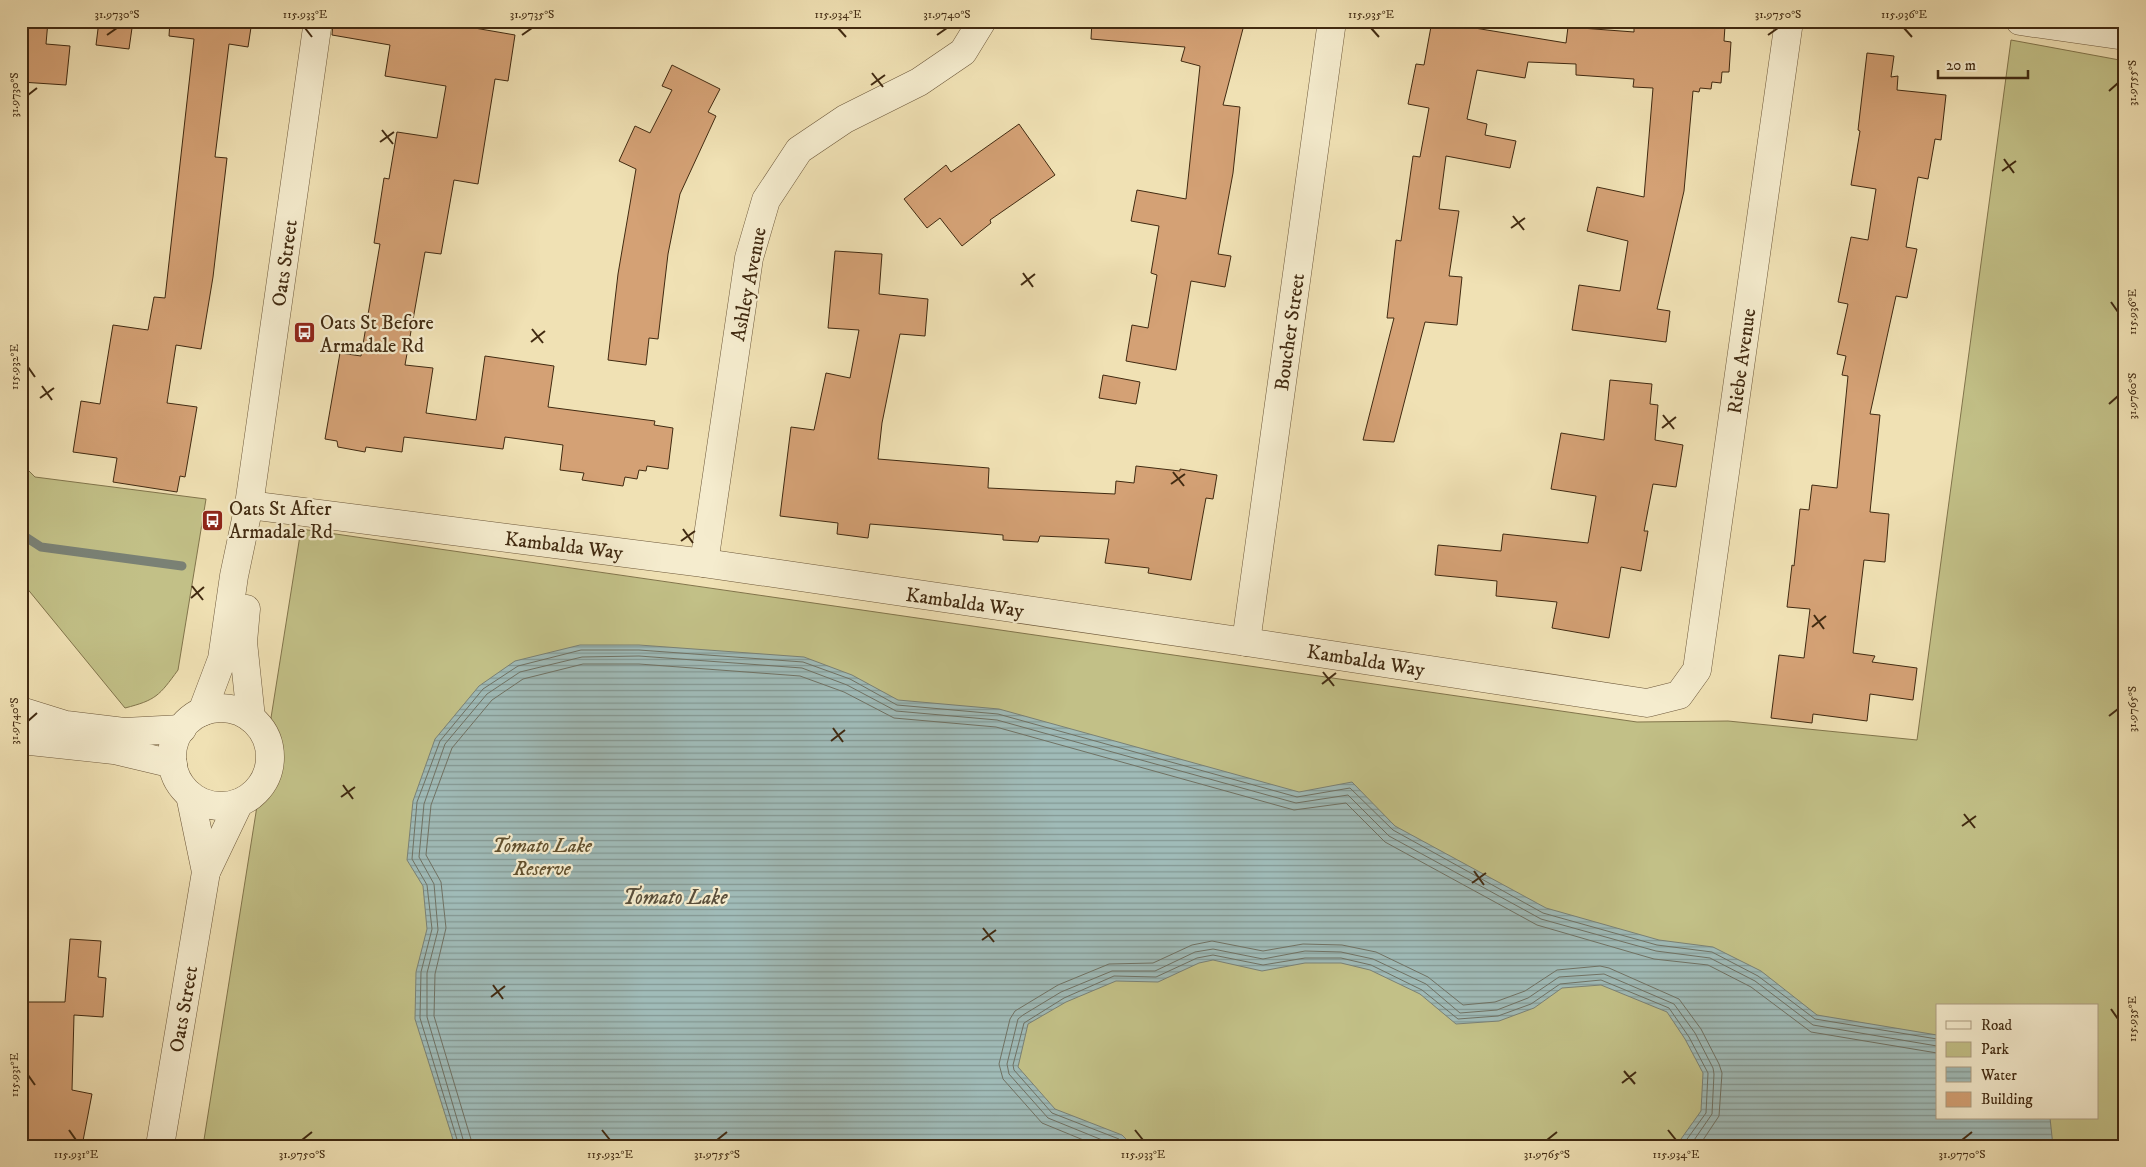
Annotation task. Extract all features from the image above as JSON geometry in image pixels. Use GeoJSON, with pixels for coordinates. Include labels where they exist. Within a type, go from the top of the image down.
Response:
{"type":"FeatureCollection","features":[{"type":"Feature","properties":{"kind":"street","name":"Oats Street"},"geometry":{"type":"LineString","coordinates":[[192,721],[222,659],[234,576],[249,505],[318,21]]}},
{"type":"Feature","properties":{"kind":"street","name":"Ashley Avenue"},"geometry":{"type":"LineString","coordinates":[[704,563],[749,258],[766,200],[800,150],[845,119],[920,82],[963,52],[982,21]]}},
{"type":"Feature","properties":{"kind":"street","name":"Boucher Street"},"geometry":{"type":"LineString","coordinates":[[1246,642],[1332,21]]}},
{"type":"Feature","properties":{"kind":"street","name":"Riebe Avenue"},"geometry":{"type":"LineString","coordinates":[[1679,695],[1697,670],[1790,21]]}},
{"type":"Feature","properties":{"kind":"street"},"geometry":{"type":"LineString","coordinates":[[2020,21],[2125,36]]}},
{"type":"Feature","properties":{"kind":"street","name":"Oats Street"},"geometry":{"type":"LineString","coordinates":[[249,505],[250,573],[242,642],[251,718]]}},
{"type":"Feature","properties":{"kind":"street","name":"Kambalda Way"},"geometry":{"type":"LineString","coordinates":[[249,505],[704,563],[1647,703],[1679,695]]}},
{"type":"Feature","properties":{"kind":"street"},"geometry":{"type":"LineString","coordinates":[[21,711],[66,725],[124,732],[192,721],[214,709],[228,709],[251,718],[261,729],[268,742],[270,757],[268,771],[262,784],[252,796],[239,803],[214,806],[201,802],[190,795],[179,781],[173,764],[176,740],[192,721]]}},
{"type":"Feature","properties":{"kind":"street"},"geometry":{"type":"LineString","coordinates":[[21,740],[114,750],[173,764]]}},
{"type":"Feature","properties":{"kind":"street","name":"Oats Street"},"geometry":{"type":"LineString","coordinates":[[190,795],[206,872]]}},
{"type":"Feature","properties":{"kind":"street","name":"Oats Street"},"geometry":{"type":"LineString","coordinates":[[160,1146],[206,872],[239,803]]}},
{"type":"Feature","properties":{"kind":"green space","name":"Tomato Lake Reserve"},"geometry":{"type":"Polygon","coordinates":[[[2011,40],[2125,61],[2125,1146],[203,1146],[301,529],[1637,722],[1728,721],[1917,740],[2011,40]]]}},
{"type":"Feature","properties":{"kind":"green space"},"geometry":{"type":"Polygon","coordinates":[[[21,463],[35,477],[206,499],[178,670],[156,696],[125,708],[21,581],[21,463]]]}},
{"type":"Feature","properties":{"kind":"water","name":"Tomato Lake"},"geometry":{"type":"Polygon","coordinates":[[[580,645],[639,645],[804,657],[852,675],[898,700],[999,709],[1299,792],[1352,782],[1395,826],[1546,908],[1659,940],[1713,947],[1761,971],[1817,1015],[1936,1035],[1936,1120],[2050,1120],[2053,1146],[1676,1146],[1701,1111],[1703,1073],[1685,1039],[1667,1012],[1601,985],[1562,988],[1534,1008],[1499,1021],[1456,1024],[1420,994],[1370,970],[1341,963],[1305,963],[1262,971],[1213,960],[1199,963],[1158,982],[1116,981],[1066,1002],[1028,1024],[1018,1067],[1055,1109],[1122,1135],[1133,1146],[455,1146],[415,1019],[416,972],[427,929],[423,886],[407,860],[413,801],[435,739],[479,686],[515,661],[580,645]]]}},
{"type":"Feature","properties":{"kind":"building"},"geometry":{"type":"Polygon","coordinates":[[[21,21],[48,21],[46,44],[70,46],[66,85],[21,82],[21,21]]]}},
{"type":"Feature","properties":{"kind":"building"},"geometry":{"type":"Polygon","coordinates":[[[99,21],[133,21],[129,49],[96,45],[99,21]]]}},
{"type":"Feature","properties":{"kind":"building"},"geometry":{"type":"Polygon","coordinates":[[[170,21],[252,21],[248,47],[229,44],[215,157],[227,158],[213,277],[201,349],[176,345],[167,403],[197,407],[185,477],[180,476],[177,492],[113,482],[117,458],[73,452],[81,401],[100,404],[113,325],[148,330],[154,297],[165,298],[194,39],[169,36],[170,21]]]}},
{"type":"Feature","properties":{"kind":"building"},"geometry":{"type":"Polygon","coordinates":[[[333,21],[434,21],[515,35],[508,81],[495,79],[478,184],[454,180],[441,254],[425,252],[405,365],[433,368],[426,413],[476,420],[485,356],[554,366],[548,407],[655,421],[654,425],[673,428],[668,469],[647,466],[646,471],[639,470],[637,479],[625,477],[623,486],[582,480],[584,473],[560,470],[563,445],[505,437],[503,449],[404,437],[402,452],[366,447],[365,452],[338,447],[337,441],[325,439],[340,353],[361,356],[380,244],[374,243],[384,178],[389,179],[397,132],[437,138],[446,86],[385,76],[390,45],[332,35],[333,21]]]}},
{"type":"Feature","properties":{"kind":"building"},"geometry":{"type":"Polygon","coordinates":[[[1092,21],[1245,21],[1223,105],[1240,107],[1233,173],[1218,254],[1231,256],[1225,287],[1191,281],[1176,370],[1126,361],[1132,325],[1148,328],[1157,275],[1151,273],[1159,226],[1131,221],[1137,190],[1186,199],[1200,66],[1181,61],[1185,47],[1091,39],[1092,21]]]}},
{"type":"Feature","properties":{"kind":"building"},"geometry":{"type":"Polygon","coordinates":[[[1432,21],[1566,43],[1568,27],[1634,32],[1634,21],[1725,26],[1724,41],[1731,42],[1729,72],[1722,72],[1721,83],[1712,82],[1711,89],[1700,88],[1699,92],[1693,91],[1684,191],[1657,309],[1670,311],[1666,342],[1572,330],[1579,285],[1620,291],[1628,241],[1587,231],[1597,187],[1644,197],[1653,88],[1633,87],[1634,79],[1576,75],[1576,64],[1528,62],[1525,78],[1477,70],[1467,119],[1487,124],[1485,135],[1516,141],[1510,168],[1446,156],[1439,209],[1459,211],[1449,276],[1462,277],[1457,325],[1425,322],[1394,442],[1363,440],[1394,318],[1387,318],[1396,240],[1401,241],[1413,156],[1420,157],[1429,108],[1408,104],[1416,64],[1424,65],[1432,21]]]}},
{"type":"Feature","properties":{"kind":"building"},"geometry":{"type":"Polygon","coordinates":[[[1867,53],[1894,56],[1891,77],[1898,76],[1897,90],[1946,95],[1941,140],[1935,139],[1928,179],[1918,177],[1906,247],[1917,249],[1907,298],[1896,296],[1870,414],[1880,415],[1870,512],[1889,514],[1885,562],[1864,560],[1853,653],[1875,656],[1872,662],[1917,668],[1913,700],[1870,694],[1867,721],[1813,714],[1812,723],[1771,718],[1779,655],[1804,658],[1810,609],[1787,607],[1792,565],[1794,566],[1800,509],[1809,510],[1812,485],[1837,488],[1848,376],[1842,375],[1846,356],[1837,354],[1848,304],[1838,302],[1851,237],[1868,240],[1876,189],[1851,185],[1860,131],[1858,130],[1867,53]]]}},
{"type":"Feature","properties":{"kind":"building"},"geometry":{"type":"Polygon","coordinates":[[[672,65],[720,89],[708,112],[716,116],[680,194],[668,254],[658,339],[649,338],[646,365],[608,360],[618,274],[636,169],[619,161],[635,126],[650,133],[672,90],[662,86],[672,65]]]}},
{"type":"Feature","properties":{"kind":"building"},"geometry":{"type":"Polygon","coordinates":[[[1019,124],[1055,175],[990,220],[991,223],[962,246],[940,218],[927,228],[904,199],[946,165],[951,172],[1019,124]]]}},
{"type":"Feature","properties":{"kind":"building"},"geometry":{"type":"Polygon","coordinates":[[[835,251],[882,254],[879,294],[928,299],[925,336],[900,334],[882,423],[878,459],[989,468],[988,488],[1115,494],[1116,481],[1134,483],[1136,466],[1180,471],[1180,469],[1217,475],[1213,499],[1206,498],[1191,580],[1148,573],[1149,568],[1105,563],[1109,539],[1040,536],[1038,542],[1003,540],[1003,535],[870,524],[868,538],[837,534],[838,523],[780,516],[791,427],[814,430],[826,373],[850,378],[859,330],[828,328],[835,251]]]}},
{"type":"Feature","properties":{"kind":"building"},"geometry":{"type":"Polygon","coordinates":[[[1103,375],[1140,382],[1136,404],[1099,398],[1103,375]]]}},
{"type":"Feature","properties":{"kind":"building"},"geometry":{"type":"Polygon","coordinates":[[[1610,380],[1652,384],[1650,404],[1658,405],[1655,440],[1683,445],[1676,487],[1653,484],[1644,531],[1648,531],[1641,571],[1621,567],[1609,638],[1552,628],[1557,602],[1496,596],[1497,581],[1435,575],[1438,545],[1501,551],[1503,534],[1588,543],[1596,496],[1551,489],[1561,433],[1604,440],[1610,380]]]}},
{"type":"Feature","properties":{"kind":"building"},"geometry":{"type":"Polygon","coordinates":[[[70,939],[101,941],[98,977],[106,978],[103,1017],[74,1015],[72,1090],[92,1094],[82,1146],[47,1146],[21,1141],[21,1002],[65,1002],[70,939]]]}},
{"type":"Feature","properties":{"kind":"waterway"},"geometry":{"type":"LineString","coordinates":[[21,534],[41,547],[182,566]]}},
{"type":"Feature","properties":{"kind":"place","name":"Oats St Before Armadale Rd"},"geometry":{"type":"Point","coordinates":[304,333]}},
{"type":"Feature","properties":{"kind":"place","name":"Oats St After Armadale Rd"},"geometry":{"type":"Point","coordinates":[213,520]}}]}
